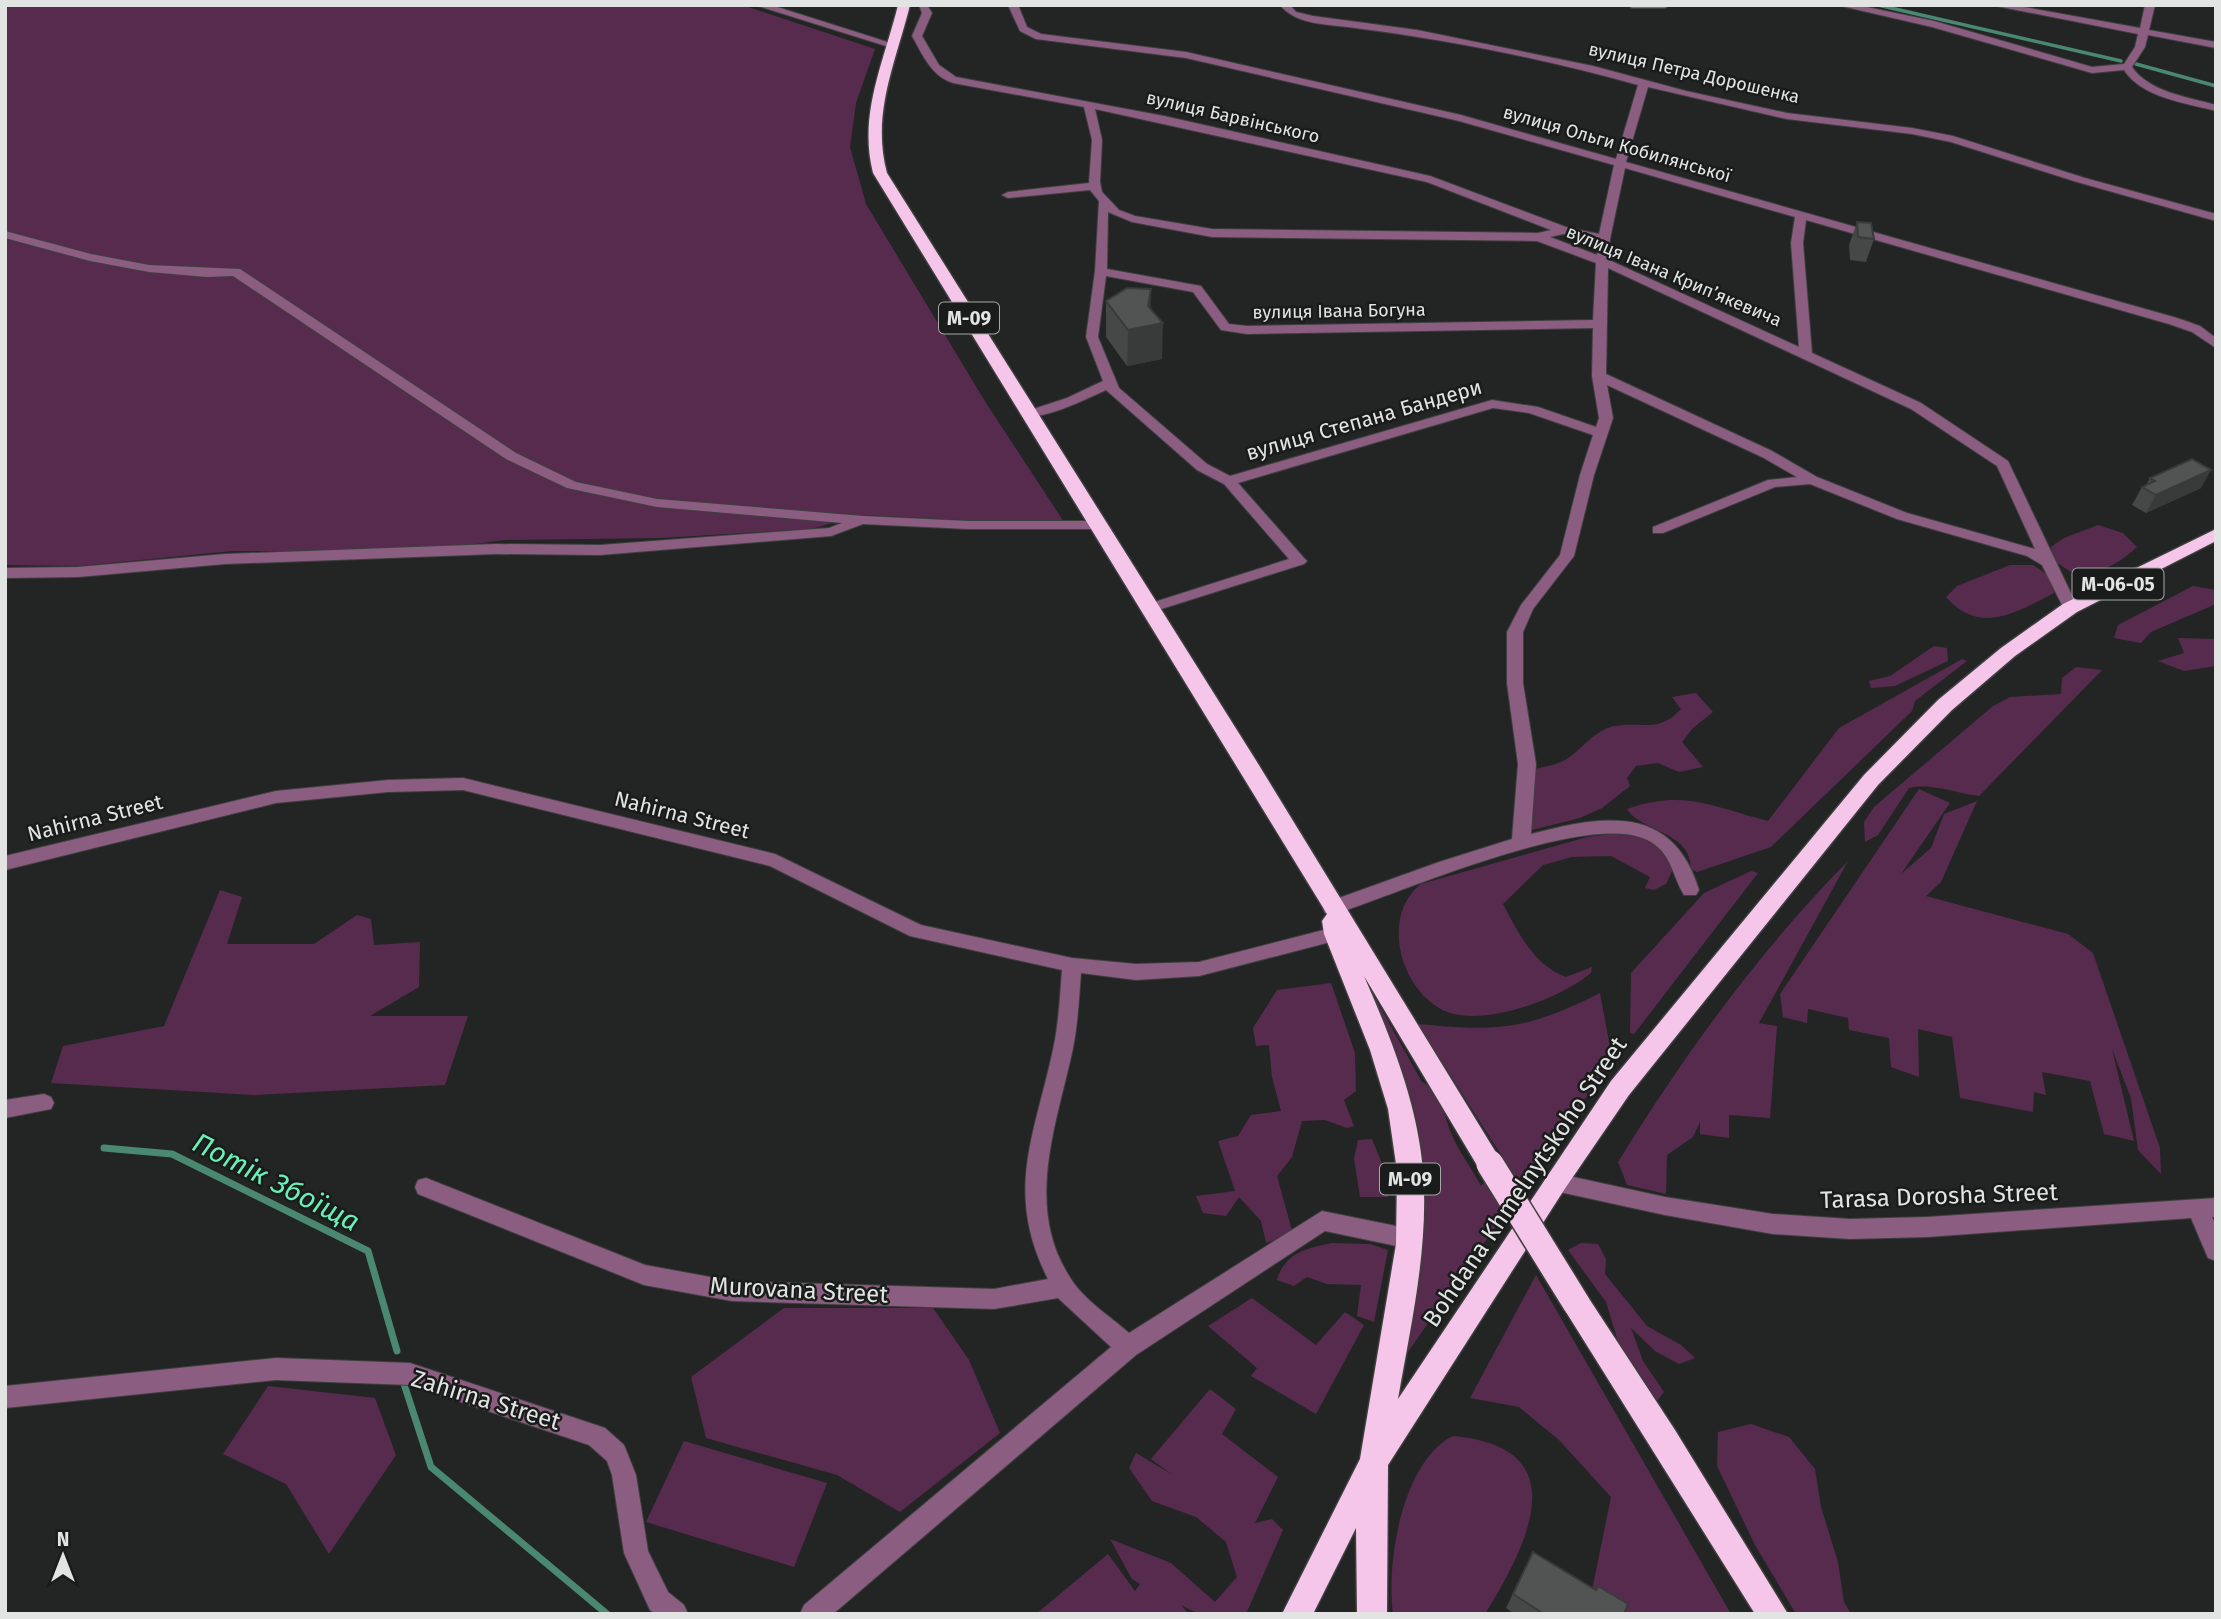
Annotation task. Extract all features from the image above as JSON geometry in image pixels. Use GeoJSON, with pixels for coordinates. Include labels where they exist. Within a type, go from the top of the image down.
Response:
{"type":"FeatureCollection","features":[{"type":"Feature","properties":{"kind":"highway","name":"М-09"},"geometry":{"type":"LineString","coordinates":[[903,7],[874,120],[878,166],[1128,575],[1250,767],[1332,908],[1490,1164],[1773,1614]]}},
{"type":"Feature","properties":{"kind":"highway","name":"М-06-05"},"geometry":{"type":"LineString","coordinates":[[2070,608],[2216,534]]}},
{"type":"Feature","properties":{"kind":"highway","name":"Bohdana Khmelnytskoho Street"},"geometry":{"type":"LineString","coordinates":[[1297,1614],[1374,1461],[1555,1182],[1620,1088],[1871,780],[1967,685],[2070,608]]}},
{"type":"Feature","properties":{"kind":"highway","name":"М-09"},"geometry":{"type":"LineString","coordinates":[[1332,908],[1335,934],[1380,1040],[1402,1116],[1410,1170],[1411,1239],[1374,1461]]}},
{"type":"Feature","properties":{"kind":"highway"},"geometry":{"type":"LineString","coordinates":[[1372,1614],[1374,1461]]}},
{"type":"Feature","properties":{"kind":"street"},"geometry":{"type":"LineString","coordinates":[[760,5],[892,44]]}},
{"type":"Feature","properties":{"kind":"street","name":"вулиця Ольги Кобилянської"},"geometry":{"type":"LineString","coordinates":[[1013,5],[1023,29],[1039,37],[1134,46],[1199,58],[1461,118],[2173,321],[2196,329],[2216,344]]}},
{"type":"Feature","properties":{"kind":"street","name":"вулиця Петра Дорошенка"},"geometry":{"type":"LineString","coordinates":[[1285,5],[1293,14],[1313,19],[1417,33],[1593,69],[1787,117],[1912,131],[1954,139],[2081,180],[2156,198],[2216,218]]}},
{"type":"Feature","properties":{"kind":"street"},"geometry":{"type":"LineString","coordinates":[[1632,5],[1665,5]]}},
{"type":"Feature","properties":{"kind":"street"},"geometry":{"type":"LineString","coordinates":[[1842,5],[1934,24],[2092,70],[2127,67]]}},
{"type":"Feature","properties":{"kind":"street"},"geometry":{"type":"LineString","coordinates":[[1996,5],[2216,45]]}},
{"type":"Feature","properties":{"kind":"street"},"geometry":{"type":"LineString","coordinates":[[2127,67],[2140,47],[2150,5]]}},
{"type":"Feature","properties":{"kind":"street"},"geometry":{"type":"LineString","coordinates":[[903,7],[925,6]]}},
{"type":"Feature","properties":{"kind":"street","name":"вулиця Барвінського"},"geometry":{"type":"LineString","coordinates":[[925,6],[927,13],[918,36],[941,75],[966,84],[1089,105],[1430,179],[1563,230],[1604,240]]}},
{"type":"Feature","properties":{"kind":"street"},"geometry":{"type":"LineString","coordinates":[[2127,67],[2130,76],[2143,85],[2216,108]]}},
{"type":"Feature","properties":{"kind":"street"},"geometry":{"type":"LineString","coordinates":[[1521,843],[1527,764],[1515,683],[1515,632],[1526,608],[1567,556],[1587,475],[1606,418],[1599,376],[1604,240],[1620,164],[1644,83]]}},
{"type":"Feature","properties":{"kind":"street"},"geometry":{"type":"LineString","coordinates":[[1089,105],[1097,141],[1095,186],[1103,203],[1101,271],[1092,337],[1112,390],[1202,467],[1229,481]]}},
{"type":"Feature","properties":{"kind":"street"},"geometry":{"type":"LineString","coordinates":[[1008,195],[1095,186]]}},
{"type":"Feature","properties":{"kind":"street","name":"вулиця Івана Крипʼякевича"},"geometry":{"type":"LineString","coordinates":[[1103,203],[1132,219],[1212,233],[1538,237],[1602,261],[1916,406],[2000,460],[2070,608]]}},
{"type":"Feature","properties":{"kind":"street"},"geometry":{"type":"LineString","coordinates":[[1801,214],[1797,243],[1806,353]]}},
{"type":"Feature","properties":{"kind":"street"},"geometry":{"type":"LineString","coordinates":[[1538,237],[1563,230]]}},
{"type":"Feature","properties":{"kind":"street"},"geometry":{"type":"LineString","coordinates":[[5,234],[69,251],[183,273],[236,272],[512,456],[572,485],[657,503],[863,520],[968,525],[1098,525]]}},
{"type":"Feature","properties":{"kind":"street","name":"вулиця Івана Богуна"},"geometry":{"type":"LineString","coordinates":[[1101,271],[1197,289],[1225,327],[1247,330],[1600,324]]}},
{"type":"Feature","properties":{"kind":"street"},"geometry":{"type":"LineString","coordinates":[[1599,376],[1767,454],[1812,480],[1902,516],[2032,553],[2049,562]]}},
{"type":"Feature","properties":{"kind":"street"},"geometry":{"type":"LineString","coordinates":[[1028,412],[1072,401],[1110,383]]}},
{"type":"Feature","properties":{"kind":"street","name":"вулиця Степана Бандери"},"geometry":{"type":"LineString","coordinates":[[1150,608],[1299,561],[1229,481],[1492,404],[1511,403],[1530,407],[1601,433]]}},
{"type":"Feature","properties":{"kind":"street"},"geometry":{"type":"LineString","coordinates":[[1658,530],[1773,483],[1812,480]]}},
{"type":"Feature","properties":{"kind":"street"},"geometry":{"type":"LineString","coordinates":[[5,573],[78,572],[225,559],[496,549],[600,550],[831,532],[863,520]]}},
{"type":"Feature","properties":{"kind":"street","name":"Nahirna Street"},"geometry":{"type":"LineString","coordinates":[[5,863],[276,797],[388,786],[463,784],[775,861],[917,931],[1072,964],[1136,972],[1199,969],[1335,934]]}},
{"type":"Feature","properties":{"kind":"street"},"geometry":{"type":"LineString","coordinates":[[1332,908],[1521,843],[1599,828],[1651,832],[1675,851],[1690,890]]}},
{"type":"Feature","properties":{"kind":"street"},"geometry":{"type":"LineString","coordinates":[[1072,964],[1063,1052],[1048,1101],[1036,1167],[1034,1208],[1037,1232],[1063,1287],[1128,1347]]}},
{"type":"Feature","properties":{"kind":"street"},"geometry":{"type":"LineString","coordinates":[[5,1109],[44,1103]]}},
{"type":"Feature","properties":{"kind":"street","name":"Tarasa Dorosha Street"},"geometry":{"type":"LineString","coordinates":[[1555,1182],[1665,1206],[1773,1224],[1850,1229],[1927,1227],[2207,1208]]}},
{"type":"Feature","properties":{"kind":"street","name":"Murovana Street"},"geometry":{"type":"LineString","coordinates":[[426,1187],[644,1275],[732,1291],[995,1299],[1063,1287]]}},
{"type":"Feature","properties":{"kind":"street"},"geometry":{"type":"LineString","coordinates":[[2207,1208],[2216,1251]]}},
{"type":"Feature","properties":{"kind":"street"},"geometry":{"type":"LineString","coordinates":[[813,1614],[1128,1347],[1322,1221],[1411,1239]]}},
{"type":"Feature","properties":{"kind":"street","name":"Zahirna Street"},"geometry":{"type":"LineString","coordinates":[[5,1397],[276,1369],[410,1374],[501,1403],[597,1436],[616,1453],[625,1475],[636,1553],[659,1601],[676,1614]]}},
{"type":"Feature","properties":{"kind":"shaded area"},"geometry":{"type":"Polygon","coordinates":[[[5,5],[742,5],[875,49],[856,103],[850,147],[866,204],[986,403],[1066,525],[861,515],[811,529],[661,538],[503,540],[421,552],[232,551],[80,566],[5,565],[5,5]]]}},
{"type":"Feature","properties":{"kind":"shaded area"},"geometry":{"type":"Polygon","coordinates":[[[2098,525],[2123,533],[2137,547],[2116,563],[2091,573],[2074,573],[2054,561],[2051,547],[2064,538],[2098,525]]]}},
{"type":"Feature","properties":{"kind":"shaded area"},"geometry":{"type":"Polygon","coordinates":[[[2010,565],[2033,565],[2052,578],[2054,593],[2012,613],[1985,618],[1972,616],[1959,609],[1946,597],[1957,586],[2010,565]]]}},
{"type":"Feature","properties":{"kind":"shaded area"},"geometry":{"type":"Polygon","coordinates":[[[2193,586],[2216,590],[2216,604],[2151,632],[2141,643],[2114,638],[2118,625],[2193,586]]]}},
{"type":"Feature","properties":{"kind":"shaded area"},"geometry":{"type":"Polygon","coordinates":[[[2178,638],[2216,639],[2216,666],[2184,671],[2158,661],[2184,653],[2178,638]]]}},
{"type":"Feature","properties":{"kind":"shaded area"},"geometry":{"type":"Polygon","coordinates":[[[1934,646],[1947,648],[1948,661],[1895,686],[1871,688],[1869,681],[1890,676],[1934,646]]]}},
{"type":"Feature","properties":{"kind":"shaded area"},"geometry":{"type":"Polygon","coordinates":[[[1962,659],[1967,661],[1915,701],[1912,711],[1771,847],[1697,872],[1691,869],[1689,856],[1683,847],[1674,839],[1634,817],[1627,809],[1647,803],[1682,800],[1768,821],[1839,728],[1962,659]]]}},
{"type":"Feature","properties":{"kind":"shaded area"},"geometry":{"type":"Polygon","coordinates":[[[2076,667],[2102,670],[1979,796],[1935,788],[1909,788],[1878,835],[1865,842],[1864,822],[1874,807],[1993,706],[2010,697],[2061,694],[2062,678],[2076,667]]]}},
{"type":"Feature","properties":{"kind":"shaded area"},"geometry":{"type":"Polygon","coordinates":[[[1696,693],[1713,712],[1693,728],[1682,742],[1703,767],[1679,772],[1658,763],[1636,766],[1627,778],[1630,786],[1602,808],[1580,818],[1532,830],[1527,808],[1528,771],[1565,760],[1595,735],[1608,728],[1665,722],[1681,709],[1672,697],[1696,693]]]}},
{"type":"Feature","properties":{"kind":"shaded area"},"geometry":{"type":"Polygon","coordinates":[[[1919,789],[1950,803],[1901,874],[1931,848],[1944,814],[1977,801],[1941,882],[1926,896],[2068,934],[2093,953],[2160,1148],[2161,1174],[2138,1150],[2131,1098],[2112,1049],[2134,1141],[2104,1134],[2090,1081],[2042,1072],[2046,1095],[2034,1092],[2033,1112],[1960,1098],[1952,1037],[1918,1029],[1919,1077],[1891,1067],[1889,1038],[1849,1030],[1848,1018],[1808,1009],[1807,1023],[1783,1017],[1780,994],[1919,789]]]}},
{"type":"Feature","properties":{"kind":"shaded area"},"geometry":{"type":"Polygon","coordinates":[[[1620,833],[1646,838],[1664,850],[1674,867],[1666,884],[1654,890],[1645,888],[1650,877],[1611,856],[1572,857],[1543,865],[1503,904],[1521,937],[1545,965],[1566,977],[1592,967],[1591,973],[1560,993],[1539,1002],[1496,1014],[1474,1016],[1455,1014],[1439,1008],[1413,983],[1400,948],[1399,930],[1409,897],[1421,884],[1587,837],[1620,833]]]}},
{"type":"Feature","properties":{"kind":"shaded area"},"geometry":{"type":"Polygon","coordinates":[[[1848,861],[1759,1023],[1777,1026],[1770,1118],[1729,1115],[1729,1138],[1700,1134],[1700,1122],[1693,1137],[1667,1155],[1666,1194],[1627,1185],[1618,1162],[1669,1082],[1754,967],[1848,861]]]}},
{"type":"Feature","properties":{"kind":"shaded area"},"geometry":{"type":"Polygon","coordinates":[[[1751,871],[1758,873],[1634,1034],[1630,1033],[1631,973],[1704,893],[1751,871]]]}},
{"type":"Feature","properties":{"kind":"shaded area"},"geometry":{"type":"Polygon","coordinates":[[[220,890],[242,897],[227,944],[314,944],[357,915],[371,919],[374,945],[420,942],[419,987],[370,1016],[468,1016],[445,1085],[254,1095],[51,1083],[63,1046],[164,1026],[220,890]]]}},
{"type":"Feature","properties":{"kind":"shaded area"},"geometry":{"type":"Polygon","coordinates":[[[1331,983],[1355,1053],[1356,1091],[1344,1100],[1354,1126],[1347,1128],[1325,1120],[1302,1121],[1292,1157],[1277,1176],[1293,1234],[1266,1243],[1261,1221],[1239,1197],[1226,1216],[1203,1213],[1196,1196],[1235,1191],[1218,1141],[1238,1136],[1251,1115],[1281,1111],[1272,1077],[1269,1045],[1256,1046],[1253,1028],[1277,990],[1331,983]]]}},
{"type":"Feature","properties":{"kind":"shaded area"},"geometry":{"type":"Polygon","coordinates":[[[1600,993],[1610,1047],[1605,1070],[1403,1359],[1422,1251],[1423,1187],[1408,1104],[1374,996],[1422,1082],[1438,1097],[1454,1140],[1481,1186],[1503,1158],[1418,1024],[1470,1028],[1512,1025],[1552,1015],[1600,993]]]}},
{"type":"Feature","properties":{"kind":"shaded area"},"geometry":{"type":"Polygon","coordinates":[[[1372,1139],[1387,1176],[1388,1197],[1360,1197],[1354,1159],[1358,1140],[1372,1139]]]}},
{"type":"Feature","properties":{"kind":"shaded area"},"geometry":{"type":"Polygon","coordinates":[[[1332,1243],[1370,1244],[1388,1250],[1374,1322],[1357,1316],[1361,1285],[1327,1284],[1307,1277],[1294,1286],[1277,1280],[1292,1257],[1332,1243]]]}},
{"type":"Feature","properties":{"kind":"shaded area"},"geometry":{"type":"Polygon","coordinates":[[[1581,1243],[1598,1244],[1606,1259],[1605,1274],[1647,1326],[1681,1345],[1695,1358],[1679,1364],[1655,1351],[1631,1328],[1643,1361],[1664,1392],[1654,1405],[1623,1358],[1606,1302],[1568,1250],[1581,1243]]]}},
{"type":"Feature","properties":{"kind":"shaded area"},"geometry":{"type":"Polygon","coordinates":[[[1536,1275],[1731,1614],[1612,1614],[1590,1600],[1611,1497],[1559,1440],[1519,1407],[1470,1398],[1536,1275]]]}},
{"type":"Feature","properties":{"kind":"shaded area"},"geometry":{"type":"Polygon","coordinates":[[[1252,1298],[1316,1345],[1345,1312],[1364,1325],[1316,1414],[1251,1376],[1257,1368],[1208,1326],[1252,1298]]]}},
{"type":"Feature","properties":{"kind":"shaded area"},"geometry":{"type":"Polygon","coordinates":[[[784,1308],[933,1308],[969,1360],[1000,1433],[900,1512],[837,1475],[706,1438],[691,1377],[784,1308]]]}},
{"type":"Feature","properties":{"kind":"shaded area"},"geometry":{"type":"Polygon","coordinates":[[[268,1386],[375,1398],[396,1455],[329,1554],[286,1484],[223,1454],[268,1386]]]}},
{"type":"Feature","properties":{"kind":"shaded area"},"geometry":{"type":"Polygon","coordinates":[[[1210,1389],[1236,1409],[1222,1434],[1278,1477],[1255,1523],[1272,1519],[1283,1530],[1246,1614],[1199,1614],[1181,1605],[1189,1614],[1036,1614],[1108,1554],[1135,1591],[1140,1584],[1132,1579],[1110,1539],[1171,1563],[1215,1602],[1237,1577],[1226,1542],[1196,1517],[1152,1501],[1129,1468],[1136,1453],[1171,1474],[1151,1459],[1210,1389]]]}},
{"type":"Feature","properties":{"kind":"shaded area"},"geometry":{"type":"Polygon","coordinates":[[[1751,1424],[1789,1437],[1815,1469],[1821,1507],[1838,1562],[1844,1602],[1851,1614],[1796,1614],[1755,1545],[1717,1466],[1718,1432],[1751,1424]]]}},
{"type":"Feature","properties":{"kind":"shaded area"},"geometry":{"type":"Polygon","coordinates":[[[1453,1436],[1492,1444],[1517,1459],[1529,1479],[1532,1503],[1527,1530],[1516,1558],[1485,1614],[1393,1614],[1392,1568],[1401,1515],[1421,1467],[1435,1449],[1453,1436]]]}},
{"type":"Feature","properties":{"kind":"shaded area"},"geometry":{"type":"Polygon","coordinates":[[[684,1441],[827,1483],[794,1567],[646,1522],[684,1441]]]}},
{"type":"Feature","properties":{"kind":"building"},"geometry":{"type":"Polygon","coordinates":[[[1857,222],[1871,223],[1874,239],[1858,237],[1857,222]]]}},
{"type":"Feature","properties":{"kind":"building"},"geometry":{"type":"Polygon","coordinates":[[[1127,288],[1151,289],[1148,306],[1163,323],[1128,330],[1106,301],[1127,288]]]}},
{"type":"Feature","properties":{"kind":"building"},"geometry":{"type":"Polygon","coordinates":[[[2192,459],[2211,470],[2156,495],[2142,487],[2155,481],[2150,478],[2192,459]]]}},
{"type":"Feature","properties":{"kind":"building"},"geometry":{"type":"Polygon","coordinates":[[[1533,1552],[1596,1590],[1598,1586],[1628,1604],[1624,1614],[1544,1614],[1513,1594],[1533,1552]]]}},
{"type":"Feature","properties":{"kind":"waterway"},"geometry":{"type":"LineString","coordinates":[[1878,5],[2121,61]]}},
{"type":"Feature","properties":{"kind":"waterway"},"geometry":{"type":"LineString","coordinates":[[2136,64],[2216,86]]}},
{"type":"Feature","properties":{"kind":"waterway","name":"Потік Збоїща"},"geometry":{"type":"LineString","coordinates":[[104,1148],[172,1154],[368,1251],[397,1351]]}},
{"type":"Feature","properties":{"kind":"waterway","name":"Потік Збоїща"},"geometry":{"type":"LineString","coordinates":[[404,1384],[431,1467],[607,1614]]}}]}
